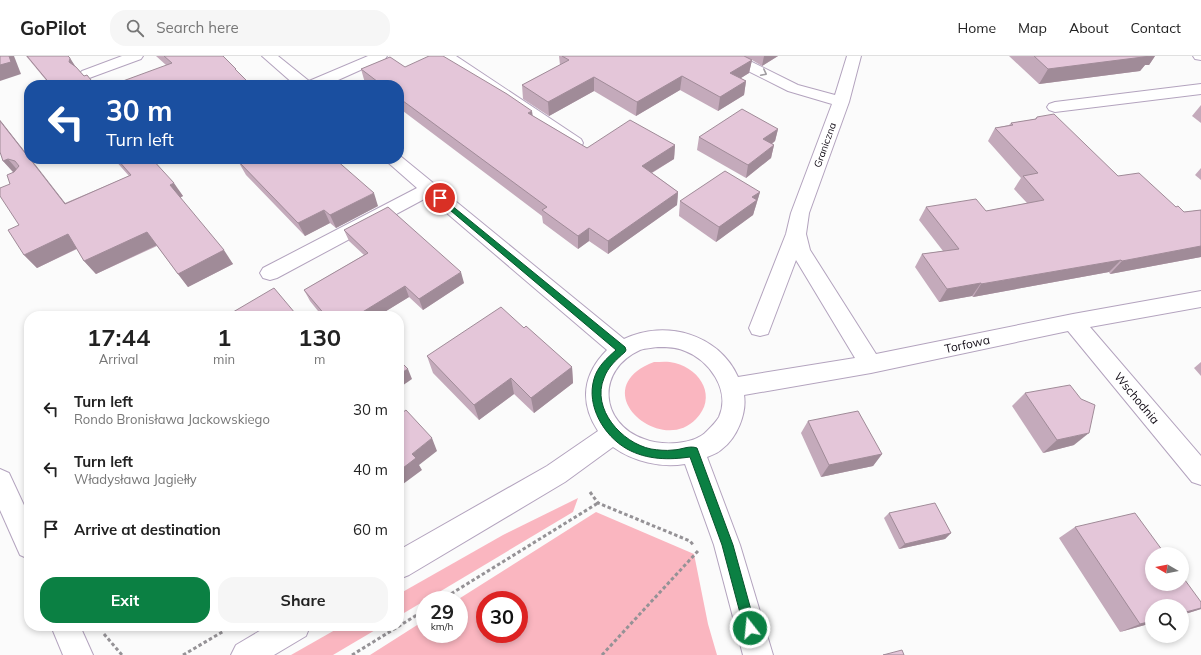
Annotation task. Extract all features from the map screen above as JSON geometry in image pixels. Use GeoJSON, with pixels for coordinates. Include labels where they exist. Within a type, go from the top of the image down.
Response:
{"type":"FeatureCollection","features":[{"type":"Feature","properties":{"kind":"street"},"geometry":{"type":"LineString","coordinates":[[87,74],[136,56]]}},
{"type":"Feature","properties":{"kind":"street"},"geometry":{"type":"LineString","coordinates":[[269,56],[298,80]]}},
{"type":"Feature","properties":{"kind":"street"},"geometry":{"type":"LineString","coordinates":[[325,80],[380,56]]}},
{"type":"Feature","properties":{"kind":"street"},"geometry":{"type":"LineString","coordinates":[[446,56],[588,152]]}},
{"type":"Feature","properties":{"kind":"street"},"geometry":{"type":"LineString","coordinates":[[729,56],[793,88],[841,102]]}},
{"type":"Feature","properties":{"kind":"street","name":"Graniczna"},"geometry":{"type":"LineString","coordinates":[[760,328],[796,234],[800,213],[841,102],[854,56]]}},
{"type":"Feature","properties":{"kind":"street"},"geometry":{"type":"LineString","coordinates":[[1055,107],[1201,89]]}},
{"type":"Feature","properties":{"kind":"street"},"geometry":{"type":"LineString","coordinates":[[399,164],[622,350]]}},
{"type":"Feature","properties":{"kind":"street"},"geometry":{"type":"LineString","coordinates":[[270,273],[429,189]]}},
{"type":"Feature","properties":{"kind":"street","name":"Graniczna"},"geometry":{"type":"LineString","coordinates":[[796,234],[800,251],[870,364]]}},
{"type":"Feature","properties":{"kind":"street","name":"Torfowa"},"geometry":{"type":"LineString","coordinates":[[733,387],[870,364],[1073,322],[1201,298]]}},
{"type":"Feature","properties":{"kind":"street","name":"Wschodnia"},"geometry":{"type":"LineString","coordinates":[[1073,322],[1201,474]]}},
{"type":"Feature","properties":{"kind":"street"},"geometry":{"type":"LineString","coordinates":[[658,338],[677,340],[696,346],[712,356],[725,370],[733,387],[734,406],[728,425],[714,441],[694,452],[673,455],[651,453],[631,446],[614,434],[602,417],[597,398],[598,379],[607,362],[622,350],[638,342],[658,338]]}},
{"type":"Feature","properties":{"kind":"street"},"geometry":{"type":"LineString","coordinates":[[404,562],[556,474],[614,434]]}},
{"type":"Feature","properties":{"kind":"street"},"geometry":{"type":"LineString","coordinates":[[694,452],[727,545],[758,655]]}},
{"type":"Feature","properties":{"kind":"street"},"geometry":{"type":"LineString","coordinates":[[0,481],[24,535]]}},
{"type":"Feature","properties":{"kind":"street"},"geometry":{"type":"LineString","coordinates":[[67,631],[78,655]]}},
{"type":"Feature","properties":{"kind":"street"},"geometry":{"type":"LineString","coordinates":[[246,655],[287,631]]}},
{"type":"Feature","properties":{"kind":"path"},"geometry":{"type":"LineString","coordinates":[[590,492],[598,503],[690,541],[698,551],[602,655]]}},
{"type":"Feature","properties":{"kind":"path"},"geometry":{"type":"LineString","coordinates":[[456,591],[598,503]]}},
{"type":"Feature","properties":{"kind":"path"},"geometry":{"type":"LineString","coordinates":[[404,623],[416,616]]}},
{"type":"Feature","properties":{"kind":"path"},"geometry":{"type":"LineString","coordinates":[[183,655],[225,631]]}},
{"type":"Feature","properties":{"kind":"path"},"geometry":{"type":"LineString","coordinates":[[352,655],[391,631]]}},
{"type":"Feature","properties":{"kind":"shaded area"},"geometry":{"type":"Polygon","coordinates":[[[654,362],[672,362],[685,367],[699,378],[704,386],[706,394],[702,411],[696,419],[681,429],[664,430],[648,425],[635,415],[627,402],[626,388],[634,374],[654,362]]]}},
{"type":"Feature","properties":{"kind":"shaded area"},"geometry":{"type":"Polygon","coordinates":[[[578,498],[573,512],[441,591],[416,591],[416,606],[404,613],[404,591],[503,535],[578,498]]]}},
{"type":"Feature","properties":{"kind":"shaded area"},"geometry":{"type":"Polygon","coordinates":[[[596,512],[694,554],[708,624],[717,655],[370,655],[416,626],[416,643],[468,643],[468,593],[596,512]]]}},
{"type":"Feature","properties":{"kind":"shaded area"},"geometry":{"type":"Polygon","coordinates":[[[333,631],[374,631],[333,655],[291,655],[333,631]]]}},
{"type":"Feature","properties":{"kind":"building"},"geometry":{"type":"Polygon","coordinates":[[[0,56],[9,56],[11,62],[0,65],[0,56]]]}},
{"type":"Feature","properties":{"kind":"building"},"geometry":{"type":"Polygon","coordinates":[[[27,56],[68,56],[70,58],[69,62],[84,76],[87,75],[91,80],[47,80],[27,56]]]}},
{"type":"Feature","properties":{"kind":"building"},"geometry":{"type":"Polygon","coordinates":[[[164,56],[223,56],[246,80],[126,80],[172,63],[164,56]]]}},
{"type":"Feature","properties":{"kind":"building"},"geometry":{"type":"Polygon","coordinates":[[[429,56],[443,56],[507,94],[532,111],[528,113],[587,148],[630,120],[675,145],[642,166],[678,192],[608,241],[589,228],[578,236],[542,210],[547,207],[404,102],[404,80],[375,80],[361,69],[390,57],[405,67],[429,56]]]}},
{"type":"Feature","properties":{"kind":"building"},"geometry":{"type":"Polygon","coordinates":[[[562,56],[744,56],[752,60],[730,73],[746,81],[720,97],[682,76],[637,102],[594,77],[548,102],[522,85],[569,60],[562,56]]]}},
{"type":"Feature","properties":{"kind":"building"},"geometry":{"type":"Polygon","coordinates":[[[1034,56],[1151,56],[1048,69],[1034,56]]]}},
{"type":"Feature","properties":{"kind":"building"},"geometry":{"type":"Polygon","coordinates":[[[742,109],[778,129],[763,139],[774,145],[748,165],[699,137],[742,109]]]}},
{"type":"Feature","properties":{"kind":"building"},"geometry":{"type":"Polygon","coordinates":[[[1054,114],[1118,176],[1139,173],[1176,207],[1178,206],[1184,212],[1201,210],[1201,246],[1122,261],[947,289],[922,254],[959,249],[926,207],[976,199],[986,211],[1044,200],[1023,176],[1038,173],[995,128],[1013,125],[1011,123],[1036,119],[1037,117],[1054,114]]]}},
{"type":"Feature","properties":{"kind":"building"},"geometry":{"type":"Polygon","coordinates":[[[0,121],[24,152],[24,164],[34,164],[65,204],[131,175],[121,164],[157,164],[174,183],[170,185],[224,250],[178,274],[147,232],[84,261],[68,234],[24,255],[8,230],[19,225],[0,196],[0,188],[10,184],[7,175],[14,172],[19,166],[15,161],[8,159],[3,161],[0,152],[0,121]]]}},
{"type":"Feature","properties":{"kind":"building"},"geometry":{"type":"Polygon","coordinates":[[[241,164],[341,164],[374,193],[330,215],[324,210],[298,223],[241,164]]]}},
{"type":"Feature","properties":{"kind":"building"},"geometry":{"type":"Polygon","coordinates":[[[725,171],[760,192],[752,197],[757,200],[719,227],[680,201],[725,171]]]}},
{"type":"Feature","properties":{"kind":"building"},"geometry":{"type":"Polygon","coordinates":[[[388,207],[461,272],[419,299],[405,286],[364,311],[322,311],[304,290],[368,253],[344,230],[388,207]]]}},
{"type":"Feature","properties":{"kind":"building"},"geometry":{"type":"Polygon","coordinates":[[[274,288],[293,311],[235,311],[274,288]]]}},
{"type":"Feature","properties":{"kind":"building"},"geometry":{"type":"Polygon","coordinates":[[[501,307],[524,328],[526,326],[572,367],[531,398],[511,378],[474,405],[427,356],[501,307]]]}},
{"type":"Feature","properties":{"kind":"building"},"geometry":{"type":"Polygon","coordinates":[[[404,365],[408,369],[404,371],[404,365]]]}},
{"type":"Feature","properties":{"kind":"building"},"geometry":{"type":"Polygon","coordinates":[[[1070,385],[1081,399],[1095,405],[1089,433],[1057,440],[1025,393],[1070,385]]]}},
{"type":"Feature","properties":{"kind":"building"},"geometry":{"type":"Polygon","coordinates":[[[406,410],[432,438],[412,454],[416,458],[404,467],[404,411],[406,410]]]}},
{"type":"Feature","properties":{"kind":"building"},"geometry":{"type":"Polygon","coordinates":[[[858,411],[882,454],[829,465],[808,421],[858,411]]]}},
{"type":"Feature","properties":{"kind":"building"},"geometry":{"type":"Polygon","coordinates":[[[935,503],[951,533],[905,544],[889,513],[935,503]]]}},
{"type":"Feature","properties":{"kind":"building"},"geometry":{"type":"Polygon","coordinates":[[[1135,513],[1160,547],[1145,547],[1145,591],[1189,591],[1189,586],[1201,602],[1201,608],[1189,611],[1189,599],[1145,599],[1145,623],[1140,624],[1075,527],[1135,513]]]}},
{"type":"Feature","properties":{"kind":"building"},"geometry":{"type":"Polygon","coordinates":[[[902,650],[904,655],[883,655],[902,650]]]}},
{"type":"Feature","properties":{"kind":"route"},"geometry":{"type":"LineString","coordinates":[[440,198],[622,350],[607,362],[598,379],[597,398],[602,417],[614,434],[631,446],[651,453],[673,455],[694,452],[727,545],[750,628]]}}]}
